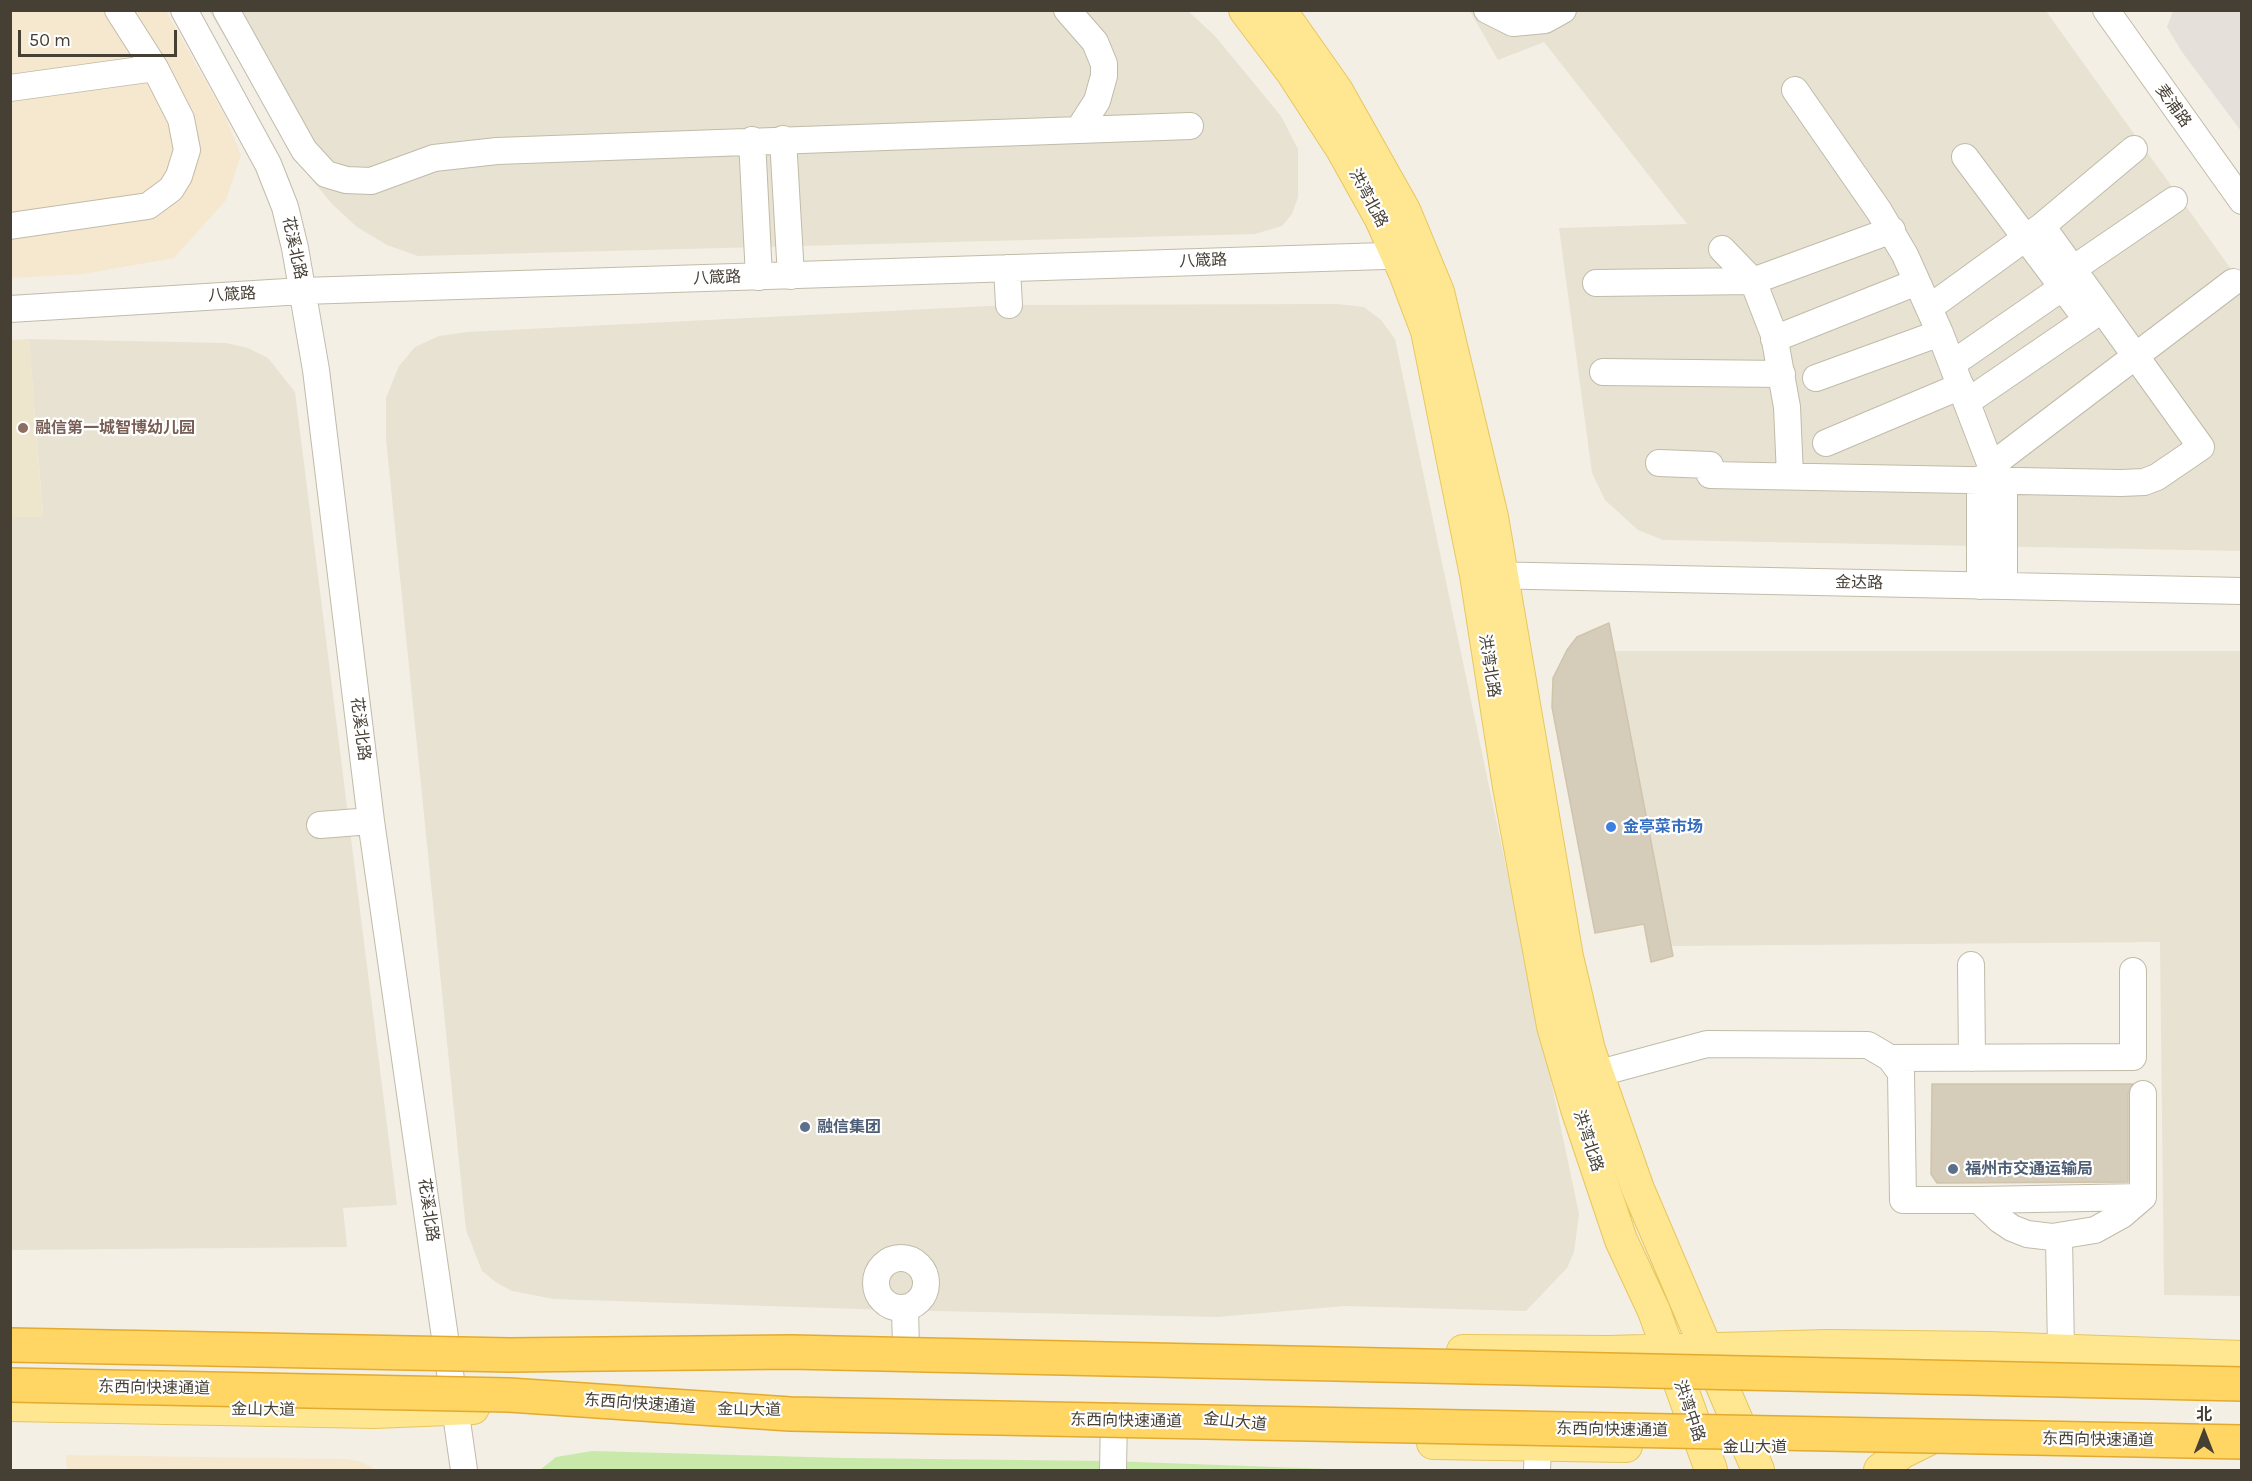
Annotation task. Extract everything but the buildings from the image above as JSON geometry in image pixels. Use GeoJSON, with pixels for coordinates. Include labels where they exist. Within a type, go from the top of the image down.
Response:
{"type":"FeatureCollection","features":[{"type":"Feature","properties":{"kind":"highway"},"geometry":{"type":"LineString","coordinates":[[10,1345],[510,1355],[791,1352],[2241,1384]]}},
{"type":"Feature","properties":{"kind":"highway","name":"东西向快速通道"},"geometry":{"type":"LineString","coordinates":[[10,1385],[508,1395],[790,1414],[2241,1443]]}},
{"type":"Feature","properties":{"kind":"main road","name":"洪湾北路"},"geometry":{"type":"LineString","coordinates":[[1245,10],[1292,72],[1411,255]]}},
{"type":"Feature","properties":{"kind":"main road","name":"洪湾北路"},"geometry":{"type":"LineString","coordinates":[[1280,10],[1337,92],[1404,210],[1427,331],[1489,575],[1534,925],[1553,1026],[1583,1078],[1638,1190],[1753,1459]]}},
{"type":"Feature","properties":{"kind":"main road","name":"洪湾北路"},"geometry":{"type":"LineString","coordinates":[[1583,1078],[1621,1240],[1654,1311],[1668,1350]]}},
{"type":"Feature","properties":{"kind":"main road"},"geometry":{"type":"LineString","coordinates":[[10,1333],[906,1349],[1228,1347],[1478,1351],[1828,1346],[2061,1350],[2241,1357]]}},
{"type":"Feature","properties":{"kind":"main road","name":"洪湾中路"},"geometry":{"type":"LineString","coordinates":[[1668,1350],[1706,1459]]}},
{"type":"Feature","properties":{"kind":"main road","name":"金山大道"},"geometry":{"type":"LineString","coordinates":[[10,1406],[374,1412],[513,1407],[1198,1418],[1422,1442],[1537,1458],[1753,1459],[1823,1447],[1931,1438],[2241,1443]]}},
{"type":"Feature","properties":{"kind":"main road"},"geometry":{"type":"LineString","coordinates":[[1880,1470],[1901,1453],[1931,1438]]}},
{"type":"Feature","properties":{"kind":"street"},"geometry":{"type":"LineString","coordinates":[[10,226],[133,210],[148,206],[171,189],[185,163],[186,135],[175,104],[118,10]]}},
{"type":"Feature","properties":{"kind":"street","name":"花溪北路"},"geometry":{"type":"LineString","coordinates":[[184,10],[274,179],[285,207],[303,291],[316,370],[372,821],[464,1470]]}},
{"type":"Feature","properties":{"kind":"street"},"geometry":{"type":"LineString","coordinates":[[226,10],[304,150],[318,167],[336,178],[371,181],[434,158],[476,152],[752,140],[1190,126]]}},
{"type":"Feature","properties":{"kind":"street"},"geometry":{"type":"LineString","coordinates":[[1067,10],[1095,42],[1104,64],[1104,76],[1097,101],[1079,129]]}},
{"type":"Feature","properties":{"kind":"street"},"geometry":{"type":"LineString","coordinates":[[1487,10],[1513,24],[1545,20],[1563,10]]}},
{"type":"Feature","properties":{"kind":"street","name":"麦浦路"},"geometry":{"type":"LineString","coordinates":[[2115,14],[2241,201]]}},
{"type":"Feature","properties":{"kind":"street"},"geometry":{"type":"LineString","coordinates":[[10,88],[155,68]]}},
{"type":"Feature","properties":{"kind":"street"},"geometry":{"type":"LineString","coordinates":[[1794,90],[1892,231],[1940,333],[1993,476],[1992,586]]}},
{"type":"Feature","properties":{"kind":"street"},"geometry":{"type":"LineString","coordinates":[[783,139],[791,276]]}},
{"type":"Feature","properties":{"kind":"street"},"geometry":{"type":"LineString","coordinates":[[752,140],[759,277]]}},
{"type":"Feature","properties":{"kind":"street"},"geometry":{"type":"LineString","coordinates":[[1929,308],[2034,232],[2134,149]]}},
{"type":"Feature","properties":{"kind":"street"},"geometry":{"type":"LineString","coordinates":[[1659,463],[1710,465],[1710,475],[1993,476],[2121,483],[2144,482],[2157,477],[2201,447],[2136,356],[2095,314],[2034,232],[1965,157]]}},
{"type":"Feature","properties":{"kind":"street"},"geometry":{"type":"LineString","coordinates":[[1960,384],[2068,278],[2174,200]]}},
{"type":"Feature","properties":{"kind":"street"},"geometry":{"type":"LineString","coordinates":[[1596,283],[1753,281],[1892,231]]}},
{"type":"Feature","properties":{"kind":"street"},"geometry":{"type":"LineString","coordinates":[[1722,249],[1753,281],[1765,305],[1782,374],[1789,426],[1790,476]]}},
{"type":"Feature","properties":{"kind":"street","name":"八箴路"},"geometry":{"type":"LineString","coordinates":[[10,309],[303,291],[1411,255]]}},
{"type":"Feature","properties":{"kind":"street"},"geometry":{"type":"LineString","coordinates":[[1007,268],[1009,305]]}},
{"type":"Feature","properties":{"kind":"street"},"geometry":{"type":"LineString","coordinates":[[1774,339],[1917,282]]}},
{"type":"Feature","properties":{"kind":"street"},"geometry":{"type":"LineString","coordinates":[[1993,476],[2136,356],[2233,282]]}},
{"type":"Feature","properties":{"kind":"street"},"geometry":{"type":"LineString","coordinates":[[1826,444],[1960,384],[2095,314]]}},
{"type":"Feature","properties":{"kind":"street"},"geometry":{"type":"LineString","coordinates":[[1816,378],[1940,333]]}},
{"type":"Feature","properties":{"kind":"street"},"geometry":{"type":"LineString","coordinates":[[1603,372],[1782,374]]}},
{"type":"Feature","properties":{"kind":"street","name":"金达路"},"geometry":{"type":"LineString","coordinates":[[1489,575],[2241,591]]}},
{"type":"Feature","properties":{"kind":"street"},"geometry":{"type":"LineString","coordinates":[[320,825],[372,821]]}},
{"type":"Feature","properties":{"kind":"street"},"geometry":{"type":"LineString","coordinates":[[1971,964],[1972,1058]]}},
{"type":"Feature","properties":{"kind":"street"},"geometry":{"type":"LineString","coordinates":[[1890,1058],[2133,1058],[2133,970]]}},
{"type":"Feature","properties":{"kind":"street"},"geometry":{"type":"LineString","coordinates":[[1583,1078],[1716,1043],[1868,1046],[1890,1058],[1901,1073],[1903,1083],[1903,1200],[2143,1197]]}},
{"type":"Feature","properties":{"kind":"street"},"geometry":{"type":"LineString","coordinates":[[1979,1200],[2000,1220],[2027,1234],[2059,1237],[2095,1230],[2122,1215],[2143,1197],[2143,1094]]}},
{"type":"Feature","properties":{"kind":"street"},"geometry":{"type":"LineString","coordinates":[[2059,1237],[2061,1350]]}},
{"type":"Feature","properties":{"kind":"street"},"geometry":{"type":"LineString","coordinates":[[905,1308],[906,1349]]}},
{"type":"Feature","properties":{"kind":"street"},"geometry":{"type":"LineString","coordinates":[[1113,1470],[1114,1416]]}},
{"type":"Feature","properties":{"kind":"shaded area"},"geometry":{"type":"Polygon","coordinates":[[[11,11],[166,11],[225,116],[241,155],[226,200],[174,258],[83,274],[11,278],[11,11]]]}},
{"type":"Feature","properties":{"kind":"shaded area"},"geometry":{"type":"Polygon","coordinates":[[[209,11],[1188,11],[1215,36],[1281,116],[1298,149],[1298,197],[1292,214],[1282,226],[1255,234],[418,256],[387,245],[357,227],[332,204],[309,176],[209,11]]]}},
{"type":"Feature","properties":{"kind":"shaded area"},"geometry":{"type":"Polygon","coordinates":[[[1470,11],[2046,11],[2241,283],[2241,551],[1663,540],[1638,530],[1605,500],[1592,473],[1559,228],[1687,224],[1544,42],[1498,60],[1470,11]]]}},
{"type":"Feature","properties":{"kind":"shaded area"},"geometry":{"type":"Polygon","coordinates":[[[2173,11],[2241,11],[2241,131],[2182,52],[2167,27],[2173,11]]]}},
{"type":"Feature","properties":{"kind":"shaded area"},"geometry":{"type":"Polygon","coordinates":[[[1337,304],[1364,307],[1381,320],[1395,339],[1579,1214],[1574,1252],[1567,1268],[1526,1311],[1345,1306],[1217,1317],[888,1310],[554,1299],[512,1291],[482,1271],[466,1230],[386,439],[386,398],[399,366],[415,347],[439,336],[467,332],[1009,305],[1337,304]]]}},
{"type":"Feature","properties":{"kind":"shaded area"},"geometry":{"type":"Polygon","coordinates":[[[29,339],[226,343],[248,348],[268,358],[295,392],[397,1205],[343,1208],[347,1247],[11,1250],[10,517],[43,516],[29,339]]]}},
{"type":"Feature","properties":{"kind":"shaded area","name":"融信第一城智博幼儿园"},"geometry":{"type":"Polygon","coordinates":[[[29,339],[43,517],[11,517],[11,340],[29,339]]]}},
{"type":"Feature","properties":{"kind":"shaded area"},"geometry":{"type":"Polygon","coordinates":[[[1614,651],[2241,651],[2241,1296],[2164,1295],[2160,942],[1671,946],[1614,651]]]}},
{"type":"Feature","properties":{"kind":"shaded area"},"geometry":{"type":"Polygon","coordinates":[[[66,1455],[344,1459],[359,1461],[377,1470],[67,1470],[66,1455]]]}},
{"type":"Feature","properties":{"kind":"green space"},"geometry":{"type":"Polygon","coordinates":[[[592,1451],[845,1458],[1110,1461],[1356,1470],[540,1470],[556,1457],[592,1451]]]}},
{"type":"Feature","properties":{"kind":"place","name":"融信第一城智博幼儿园"},"geometry":{"type":"Point","coordinates":[23,428]}},
{"type":"Feature","properties":{"kind":"place","name":"金亭菜市场"},"geometry":{"type":"Point","coordinates":[1611,827]}},
{"type":"Feature","properties":{"kind":"place","name":"融信集团"},"geometry":{"type":"Point","coordinates":[805,1127]}},
{"type":"Feature","properties":{"kind":"place","name":"福州市交通运输局"},"geometry":{"type":"Point","coordinates":[1953,1169]}}]}
